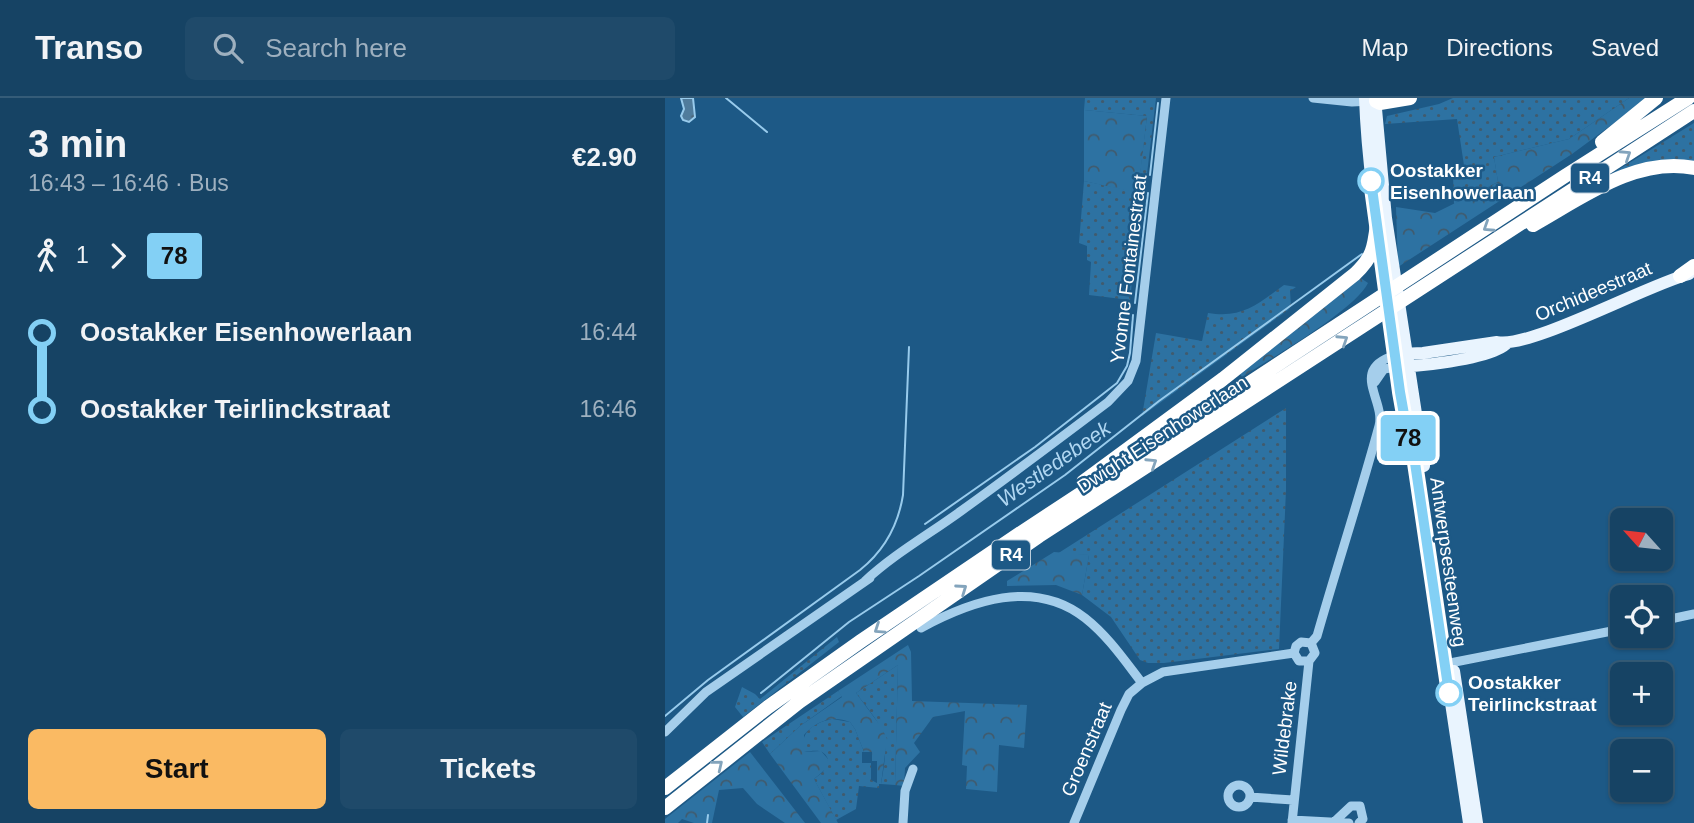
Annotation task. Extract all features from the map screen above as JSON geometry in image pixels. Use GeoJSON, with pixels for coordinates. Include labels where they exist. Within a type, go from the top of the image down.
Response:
{"type":"FeatureCollection","features":[{"type":"Feature","properties":{"kind":"highway"},"geometry":{"type":"LineString","coordinates":[[1372,99],[1380,103],[1410,98]]}},
{"type":"Feature","properties":{"kind":"highway"},"geometry":{"type":"LineString","coordinates":[[1565,176],[1585,155],[1656,98]]}},
{"type":"Feature","properties":{"kind":"highway","name":"R4"},"geometry":{"type":"LineString","coordinates":[[1565,176],[1688,98]]}},
{"type":"Feature","properties":{"kind":"highway","name":"Dwight Eisenhowerlaan"},"geometry":{"type":"LineString","coordinates":[[665,808],[799,702],[1039,536],[1694,111]]}},
{"type":"Feature","properties":{"kind":"highway"},"geometry":{"type":"LineString","coordinates":[[1486,245],[1516,234],[1614,181],[1644,170],[1680,166],[1694,168]]}},
{"type":"Feature","properties":{"kind":"highway","name":"Dwight Eisenhowerlaan"},"geometry":{"type":"LineString","coordinates":[[665,788],[768,707],[1016,536],[1565,176]]}},
{"type":"Feature","properties":{"kind":"highway"},"geometry":{"type":"LineString","coordinates":[[1016,536],[1067,493],[1223,379],[1355,274],[1370,258],[1377,224]]}},
{"type":"Feature","properties":{"kind":"highway"},"geometry":{"type":"LineString","coordinates":[[1687,274],[1694,266]]}},
{"type":"Feature","properties":{"kind":"main road","name":"Antwerpsesteenweg"},"geometry":{"type":"LineString","coordinates":[[1372,99],[1377,224],[1402,360]]}},
{"type":"Feature","properties":{"kind":"main road","name":"Antwerpsesteenweg"},"geometry":{"type":"LineString","coordinates":[[1372,99],[1402,360],[1408,437],[1414,456],[1477,823]]}},
{"type":"Feature","properties":{"kind":"main road","name":"Orchideestraat"},"geometry":{"type":"LineString","coordinates":[[1402,360],[1423,353],[1497,342],[1506,344],[1529,338],[1687,274]]}},
{"type":"Feature","properties":{"kind":"main road","name":"Antwerpsesteenweg"},"geometry":{"type":"LineString","coordinates":[[1449,664],[1469,823]]}},
{"type":"Feature","properties":{"kind":"street","name":"Yvonne Fontainestraat"},"geometry":{"type":"LineString","coordinates":[[665,733],[706,692],[865,581],[899,551],[912,545],[1108,402],[1128,381],[1136,361],[1166,98]]}},
{"type":"Feature","properties":{"kind":"street"},"geometry":{"type":"LineString","coordinates":[[1313,98],[1372,99]]}},
{"type":"Feature","properties":{"kind":"street"},"geometry":{"type":"LineString","coordinates":[[1311,643],[1317,636],[1380,422],[1370,378],[1375,368],[1402,360]]}},
{"type":"Feature","properties":{"kind":"street"},"geometry":{"type":"LineString","coordinates":[[921,628],[951,612],[991,599],[1023,596],[1044,599],[1085,618],[1106,638],[1142,684]]}},
{"type":"Feature","properties":{"kind":"street"},"geometry":{"type":"LineString","coordinates":[[1673,618],[1694,614]]}},
{"type":"Feature","properties":{"kind":"street"},"geometry":{"type":"LineString","coordinates":[[1449,664],[1610,631]]}},
{"type":"Feature","properties":{"kind":"street"},"geometry":{"type":"LineString","coordinates":[[1301,642],[1311,643],[1315,653],[1310,661],[1299,661],[1294,653],[1296,646],[1301,642]]}},
{"type":"Feature","properties":{"kind":"street","name":"Groenstraat"},"geometry":{"type":"LineString","coordinates":[[1074,823],[1129,694],[1163,672],[1294,653]]}},
{"type":"Feature","properties":{"kind":"street","name":"Wildebrake"},"geometry":{"type":"LineString","coordinates":[[1310,661],[1292,821],[1349,823]]}},
{"type":"Feature","properties":{"kind":"street"},"geometry":{"type":"LineString","coordinates":[[903,823],[905,791],[913,769]]}},
{"type":"Feature","properties":{"kind":"street","name":"Wildebrake"},"geometry":{"type":"LineString","coordinates":[[1250,797],[1293,800]]}},
{"type":"Feature","properties":{"kind":"street","name":"Wildebrake"},"geometry":{"type":"LineString","coordinates":[[1334,822],[1351,806],[1360,806],[1363,819],[1359,823]]}},
{"type":"Feature","properties":{"kind":"green space"},"geometry":{"type":"Polygon","coordinates":[[[1085,98],[1156,98],[1147,174],[1140,173],[1147,116],[1084,110],[1085,98]]]}},
{"type":"Feature","properties":{"kind":"green space"},"geometry":{"type":"Polygon","coordinates":[[[1453,98],[1629,98],[1569,139],[1494,157],[1498,182],[1454,204],[1453,175],[1465,172],[1457,119],[1385,124],[1387,116],[1439,104],[1453,98]]]}},
{"type":"Feature","properties":{"kind":"green space"},"geometry":{"type":"Polygon","coordinates":[[[1629,98],[1648,98],[1572,154],[1398,267],[1396,207],[1435,213],[1498,182],[1494,157],[1569,139],[1629,98]]]}},
{"type":"Feature","properties":{"kind":"green space"},"geometry":{"type":"Polygon","coordinates":[[[1084,110],[1147,116],[1138,193],[1084,181],[1084,110]]]}},
{"type":"Feature","properties":{"kind":"green space"},"geometry":{"type":"Polygon","coordinates":[[[1694,123],[1694,164],[1612,176],[1613,173],[1694,123]]]}},
{"type":"Feature","properties":{"kind":"green space"},"geometry":{"type":"Polygon","coordinates":[[[1084,181],[1142,193],[1130,300],[1089,295],[1091,262],[1087,260],[1087,246],[1079,243],[1084,181]]]}},
{"type":"Feature","properties":{"kind":"green space"},"geometry":{"type":"Polygon","coordinates":[[[1359,277],[1368,283],[1347,307],[1242,377],[1238,371],[1359,277]]]}},
{"type":"Feature","properties":{"kind":"green space"},"geometry":{"type":"Polygon","coordinates":[[[1284,285],[1296,287],[1290,291],[1291,306],[1288,310],[1142,416],[1156,333],[1202,341],[1208,313],[1240,312],[1284,285]]]}},
{"type":"Feature","properties":{"kind":"green space"},"geometry":{"type":"Polygon","coordinates":[[[1286,408],[1286,490],[1279,649],[1164,663],[1140,660],[1111,617],[1082,595],[1089,555],[1057,554],[1286,408]]]}},
{"type":"Feature","properties":{"kind":"green space"},"geometry":{"type":"Polygon","coordinates":[[[1054,552],[1089,555],[1082,595],[1056,585],[1007,586],[1007,581],[1054,552]]]}},
{"type":"Feature","properties":{"kind":"green space"},"geometry":{"type":"Polygon","coordinates":[[[837,637],[839,642],[743,717],[735,707],[742,687],[760,699],[837,637]]]}},
{"type":"Feature","properties":{"kind":"green space"},"geometry":{"type":"Polygon","coordinates":[[[908,645],[911,652],[912,701],[1027,705],[1024,748],[999,745],[997,792],[966,789],[967,766],[962,765],[965,711],[933,717],[914,743],[920,752],[905,768],[904,786],[895,785],[898,665],[856,693],[887,739],[881,784],[877,784],[877,761],[872,761],[872,752],[864,752],[850,722],[831,719],[814,726],[804,735],[804,752],[821,751],[828,759],[822,773],[814,779],[838,823],[821,823],[770,754],[800,726],[842,697],[838,691],[908,645]]]}},
{"type":"Feature","properties":{"kind":"green space"},"geometry":{"type":"Polygon","coordinates":[[[898,665],[895,785],[881,784],[885,754],[883,734],[856,693],[898,665]]]}},
{"type":"Feature","properties":{"kind":"green space"},"geometry":{"type":"Polygon","coordinates":[[[838,691],[842,696],[800,726],[770,754],[762,742],[838,691]]]}},
{"type":"Feature","properties":{"kind":"green space"},"geometry":{"type":"Polygon","coordinates":[[[832,719],[850,722],[864,752],[862,763],[871,763],[871,780],[879,784],[879,788],[859,786],[856,809],[836,820],[814,779],[823,772],[828,759],[821,752],[804,752],[803,745],[809,730],[832,719]]]}},
{"type":"Feature","properties":{"kind":"green space"},"geometry":{"type":"Polygon","coordinates":[[[750,752],[805,823],[785,823],[757,804],[743,788],[719,790],[712,823],[694,823],[682,819],[678,823],[665,823],[665,819],[750,752]]]}},
{"type":"Feature","properties":{"kind":"water"},"geometry":{"type":"Polygon","coordinates":[[[681,98],[693,98],[695,117],[689,122],[681,116],[684,109],[681,98]]]}},
{"type":"Feature","properties":{"kind":"waterway"},"geometry":{"type":"LineString","coordinates":[[726,98],[767,132]]}},
{"type":"Feature","properties":{"kind":"waterway"},"geometry":{"type":"LineString","coordinates":[[1150,175],[1158,103]]}},
{"type":"Feature","properties":{"kind":"waterway"},"geometry":{"type":"LineString","coordinates":[[1135,303],[1148,193]]}},
{"type":"Feature","properties":{"kind":"waterway","name":"Westledebeek"},"geometry":{"type":"LineString","coordinates":[[761,693],[849,622],[1065,475],[1159,401],[1362,254]]}},
{"type":"Feature","properties":{"kind":"waterway"},"geometry":{"type":"LineString","coordinates":[[925,524],[1035,447],[1117,383],[1127,366],[1133,315]]}},
{"type":"Feature","properties":{"kind":"waterway","name":"Westledebeek"},"geometry":{"type":"LineString","coordinates":[[665,716],[708,680],[860,570],[877,554],[889,537],[898,517],[903,495],[909,347]]}},
{"type":"Feature","properties":{"kind":"waterway"},"geometry":{"type":"LineString","coordinates":[[707,823],[708,815]]}},
{"type":"Feature","properties":{"kind":"bus line","name":"78"},"geometry":{"type":"LineString","coordinates":[[1371,181],[1400,392],[1414,456],[1449,693]]}},
{"type":"Feature","properties":{"kind":"place","name":"Oostakker Eisenhowerlaan"},"geometry":{"type":"Point","coordinates":[1371,181]}},
{"type":"Feature","properties":{"kind":"place","name":"Oostakker Teirlinckstraat"},"geometry":{"type":"Point","coordinates":[1449,693]}}]}
